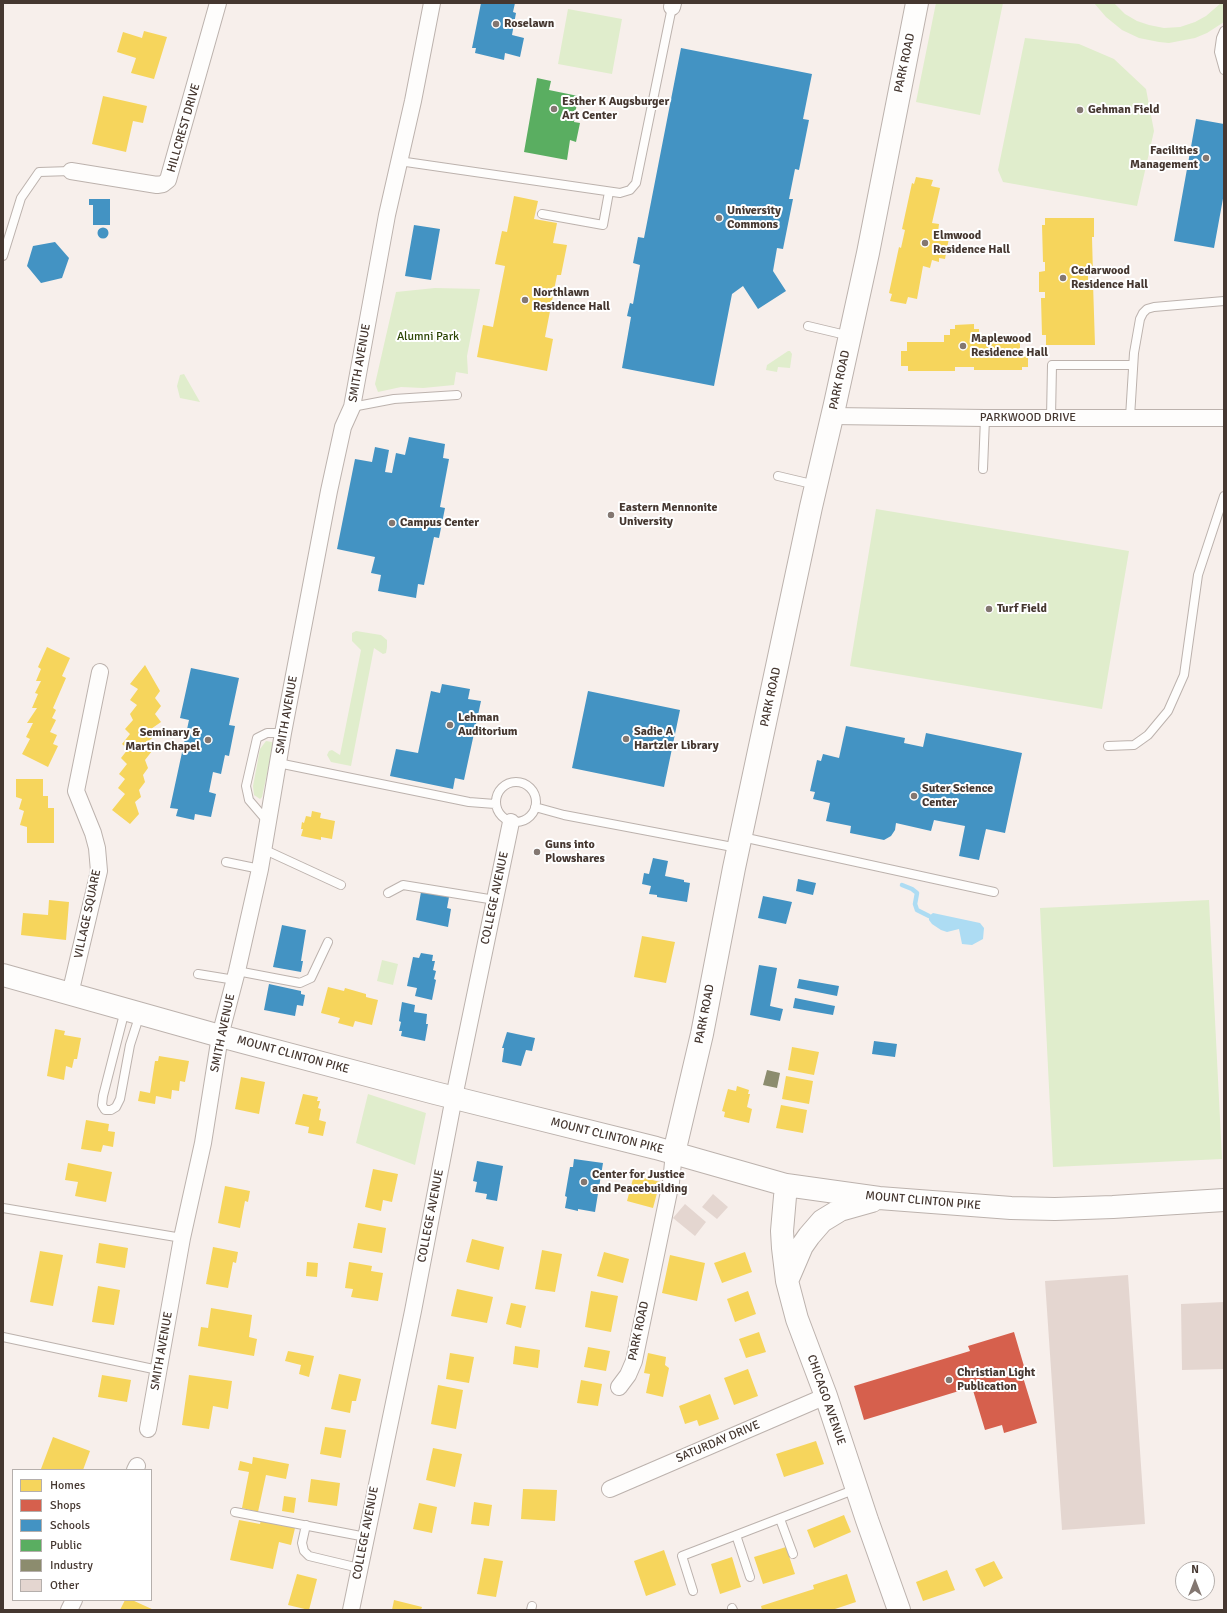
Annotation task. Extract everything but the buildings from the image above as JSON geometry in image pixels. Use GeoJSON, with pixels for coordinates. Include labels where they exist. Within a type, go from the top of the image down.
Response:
{"type":"FeatureCollection","features":[{"type":"Feature","properties":{"kind":"street","name":"HILLCREST DRIVE"},"geometry":{"type":"LineString","coordinates":[[71,171],[157,185],[163,184],[168,180],[218,3]]}},
{"type":"Feature","properties":{"kind":"street","name":"SMITH AVENUE"},"geometry":{"type":"LineString","coordinates":[[148,1429],[182,1238],[203,1143],[220,1036],[236,975],[260,869],[283,733],[331,484],[343,427],[352,407],[387,215],[432,3]]}},
{"type":"Feature","properties":{"kind":"street","name":"PARK ROAD"},"geometry":{"type":"LineString","coordinates":[[619,1387],[628,1375],[634,1361],[671,1182],[674,1153],[703,1027],[740,842],[816,485],[868,254],[917,3]]}},
{"type":"Feature","properties":{"kind":"street","name":"PARKWOOD DRIVE"},"geometry":{"type":"LineString","coordinates":[[832,416],[985,418],[1224,418]]}},
{"type":"Feature","properties":{"kind":"street","name":"VILLAGE SQUARE"},"geometry":{"type":"LineString","coordinates":[[70,994],[99,871],[97,848],[93,832],[76,791],[100,672]]}},
{"type":"Feature","properties":{"kind":"street","name":"COLLEGE AVENUE"},"geometry":{"type":"LineString","coordinates":[[351,1610],[511,822]]}},
{"type":"Feature","properties":{"kind":"street","name":"MOUNT CLINTON PIKE"},"geometry":{"type":"LineString","coordinates":[[3,975],[220,1036],[674,1153],[786,1185],[895,1199],[976,1206],[1054,1209],[1224,1200]]}},
{"type":"Feature","properties":{"kind":"street","name":"CHICAGO AVENUE"},"geometry":{"type":"LineString","coordinates":[[786,1185],[782,1231],[784,1259],[787,1281],[797,1319],[826,1396],[899,1610]]}},
{"type":"Feature","properties":{"kind":"street"},"geometry":{"type":"LineString","coordinates":[[787,1281],[802,1246],[822,1221],[840,1210],[854,1205],[895,1199]]}},
{"type":"Feature","properties":{"kind":"street","name":"SATURDAY DRIVE"},"geometry":{"type":"LineString","coordinates":[[610,1489],[826,1396]]}},
{"type":"Feature","properties":{"kind":"street"},"geometry":{"type":"LineString","coordinates":[[69,1610],[74,1601]]}},
{"type":"Feature","properties":{"kind":"lane"},"geometry":{"type":"LineString","coordinates":[[399,161],[609,192],[620,193],[632,189],[636,182],[672,5]]}},
{"type":"Feature","properties":{"kind":"lane"},"geometry":{"type":"LineString","coordinates":[[1224,31],[1219,52],[1224,70]]}},
{"type":"Feature","properties":{"kind":"lane"},"geometry":{"type":"LineString","coordinates":[[3,256],[21,198],[39,172],[71,171]]}},
{"type":"Feature","properties":{"kind":"lane"},"geometry":{"type":"LineString","coordinates":[[542,214],[603,225],[609,192]]}},
{"type":"Feature","properties":{"kind":"lane"},"geometry":{"type":"LineString","coordinates":[[1130,417],[1134,365],[1140,319],[1145,311],[1154,307],[1224,301]]}},
{"type":"Feature","properties":{"kind":"lane"},"geometry":{"type":"LineString","coordinates":[[808,326],[850,336]]}},
{"type":"Feature","properties":{"kind":"lane"},"geometry":{"type":"LineString","coordinates":[[1051,417],[1052,365],[1134,365]]}},
{"type":"Feature","properties":{"kind":"lane"},"geometry":{"type":"LineString","coordinates":[[352,407],[394,398],[457,395]]}},
{"type":"Feature","properties":{"kind":"lane"},"geometry":{"type":"LineString","coordinates":[[982,470],[985,418]]}},
{"type":"Feature","properties":{"kind":"lane"},"geometry":{"type":"LineString","coordinates":[[778,476],[816,485]]}},
{"type":"Feature","properties":{"kind":"lane"},"geometry":{"type":"LineString","coordinates":[[1108,746],[1134,745],[1148,735],[1168,711],[1184,675],[1198,575],[1224,496]]}},
{"type":"Feature","properties":{"kind":"lane"},"geometry":{"type":"LineString","coordinates":[[268,822],[249,800],[246,786],[257,738],[267,733],[283,733]]}},
{"type":"Feature","properties":{"kind":"lane"},"geometry":{"type":"LineString","coordinates":[[278,763],[469,802],[495,804]]}},
{"type":"Feature","properties":{"kind":"lane"},"geometry":{"type":"LineString","coordinates":[[519,782],[531,789],[536,801],[535,807],[529,817],[524,820],[511,822],[501,815],[495,804],[498,792],[502,787],[507,784],[519,782]]}},
{"type":"Feature","properties":{"kind":"lane"},"geometry":{"type":"LineString","coordinates":[[535,807],[564,815],[740,842],[994,892]]}},
{"type":"Feature","properties":{"kind":"lane"},"geometry":{"type":"LineString","coordinates":[[264,848],[341,885]]}},
{"type":"Feature","properties":{"kind":"lane"},"geometry":{"type":"LineString","coordinates":[[226,862],[260,869]]}},
{"type":"Feature","properties":{"kind":"lane"},"geometry":{"type":"LineString","coordinates":[[388,893],[403,885],[495,900]]}},
{"type":"Feature","properties":{"kind":"lane"},"geometry":{"type":"LineString","coordinates":[[198,974],[236,975],[300,983],[311,978],[328,942]]}},
{"type":"Feature","properties":{"kind":"lane"},"geometry":{"type":"LineString","coordinates":[[133,1011],[130,1045],[120,1099],[116,1107],[111,1110],[105,1110],[102,1105],[103,1100],[133,1011]]}},
{"type":"Feature","properties":{"kind":"lane"},"geometry":{"type":"LineString","coordinates":[[3,1208],[182,1238]]}},
{"type":"Feature","properties":{"kind":"lane"},"geometry":{"type":"LineString","coordinates":[[3,1337],[158,1370]]}},
{"type":"Feature","properties":{"kind":"lane"},"geometry":{"type":"LineString","coordinates":[[693,1591],[682,1556],[857,1489]]}},
{"type":"Feature","properties":{"kind":"lane"},"geometry":{"type":"LineString","coordinates":[[235,1512],[366,1537]]}},
{"type":"Feature","properties":{"kind":"lane"},"geometry":{"type":"LineString","coordinates":[[780,1519],[793,1554]]}},
{"type":"Feature","properties":{"kind":"lane"},"geometry":{"type":"LineString","coordinates":[[306,1525],[302,1543],[304,1551],[309,1556],[359,1568]]}},
{"type":"Feature","properties":{"kind":"lane"},"geometry":{"type":"LineString","coordinates":[[736,1535],[750,1577]]}},
{"type":"Feature","properties":{"kind":"green space"},"geometry":{"type":"Polygon","coordinates":[[[936,3],[1003,3],[980,115],[916,102],[936,3]]]}},
{"type":"Feature","properties":{"kind":"green space"},"geometry":{"type":"Polygon","coordinates":[[[1094,3],[1114,3],[1125,14],[1137,21],[1164,28],[1180,27],[1195,22],[1206,16],[1221,3],[1224,3],[1224,22],[1207,33],[1195,38],[1169,43],[1159,42],[1139,38],[1122,30],[1106,17],[1094,3]]]}},
{"type":"Feature","properties":{"kind":"green space"},"geometry":{"type":"Polygon","coordinates":[[[568,9],[622,19],[612,74],[558,64],[568,9]]]}},
{"type":"Feature","properties":{"kind":"green space","name":"Gehman Field"},"geometry":{"type":"Polygon","coordinates":[[[1025,38],[1079,44],[1114,59],[1146,89],[1154,131],[1137,206],[1003,182],[998,170],[1025,38]]]}},
{"type":"Feature","properties":{"kind":"green space","name":"Alumni Park"},"geometry":{"type":"Polygon","coordinates":[[[435,288],[480,289],[467,356],[468,374],[456,372],[454,385],[423,388],[401,387],[378,392],[375,384],[396,292],[435,288]]]}},
{"type":"Feature","properties":{"kind":"green space"},"geometry":{"type":"Polygon","coordinates":[[[788,351],[792,354],[790,368],[778,367],[777,372],[766,370],[767,365],[788,351]]]}},
{"type":"Feature","properties":{"kind":"green space"},"geometry":{"type":"Polygon","coordinates":[[[184,374],[200,402],[180,398],[177,386],[180,375],[184,374]]]}},
{"type":"Feature","properties":{"kind":"green space","name":"Turf Field"},"geometry":{"type":"Polygon","coordinates":[[[876,509],[1129,551],[1102,709],[850,666],[876,509]]]}},
{"type":"Feature","properties":{"kind":"green space"},"geometry":{"type":"Polygon","coordinates":[[[356,631],[381,635],[387,640],[387,647],[386,653],[383,654],[374,648],[351,766],[331,762],[327,755],[329,751],[332,750],[340,755],[361,650],[352,641],[352,633],[356,631]]]}},
{"type":"Feature","properties":{"kind":"green space"},"geometry":{"type":"Polygon","coordinates":[[[266,741],[272,742],[273,746],[262,797],[260,799],[254,795],[253,786],[260,749],[266,741]]]}},
{"type":"Feature","properties":{"kind":"green space"},"geometry":{"type":"Polygon","coordinates":[[[1209,900],[1222,1159],[1053,1167],[1040,908],[1209,900]]]}},
{"type":"Feature","properties":{"kind":"green space"},"geometry":{"type":"Polygon","coordinates":[[[382,960],[398,964],[393,985],[377,981],[382,960]]]}},
{"type":"Feature","properties":{"kind":"green space"},"geometry":{"type":"Polygon","coordinates":[[[368,1094],[426,1113],[415,1165],[356,1143],[368,1094]]]}},
{"type":"Feature","properties":{"kind":"water"},"geometry":{"type":"Polygon","coordinates":[[[933,913],[980,923],[984,928],[983,939],[972,945],[962,944],[959,929],[947,932],[932,924],[929,920],[929,916],[933,913]]]}},
{"type":"Feature","properties":{"kind":"waterway"},"geometry":{"type":"LineString","coordinates":[[902,885],[917,893],[915,904],[917,910],[929,916]]}},
{"type":"Feature","properties":{"kind":"place","name":"Roselawn"},"geometry":{"type":"Point","coordinates":[496,24]}},
{"type":"Feature","properties":{"kind":"place","name":"Esther K Augsburger Art Center"},"geometry":{"type":"Point","coordinates":[554,109]}},
{"type":"Feature","properties":{"kind":"place","name":"Gehman Field"},"geometry":{"type":"Point","coordinates":[1080,110]}},
{"type":"Feature","properties":{"kind":"place","name":"Facilities Management"},"geometry":{"type":"Point","coordinates":[1206,158]}},
{"type":"Feature","properties":{"kind":"place","name":"University Commons"},"geometry":{"type":"Point","coordinates":[719,218]}},
{"type":"Feature","properties":{"kind":"place","name":"Elmwood Residence Hall"},"geometry":{"type":"Point","coordinates":[925,243]}},
{"type":"Feature","properties":{"kind":"place","name":"Cedarwood Residence Hall"},"geometry":{"type":"Point","coordinates":[1063,278]}},
{"type":"Feature","properties":{"kind":"place","name":"Northlawn Residence Hall"},"geometry":{"type":"Point","coordinates":[525,300]}},
{"type":"Feature","properties":{"kind":"place","name":"Maplewood Residence Hall"},"geometry":{"type":"Point","coordinates":[963,346]}},
{"type":"Feature","properties":{"kind":"place","name":"Eastern Mennonite University"},"geometry":{"type":"Point","coordinates":[611,515]}},
{"type":"Feature","properties":{"kind":"place","name":"Campus Center"},"geometry":{"type":"Point","coordinates":[392,523]}},
{"type":"Feature","properties":{"kind":"place","name":"Turf Field"},"geometry":{"type":"Point","coordinates":[989,609]}},
{"type":"Feature","properties":{"kind":"place","name":"Lehman Auditorium"},"geometry":{"type":"Point","coordinates":[450,725]}},
{"type":"Feature","properties":{"kind":"place","name":"Sadie A Hartzler Library"},"geometry":{"type":"Point","coordinates":[626,739]}},
{"type":"Feature","properties":{"kind":"place","name":"Seminary & Martin Chapel"},"geometry":{"type":"Point","coordinates":[208,740]}},
{"type":"Feature","properties":{"kind":"place","name":"Suter Science Center"},"geometry":{"type":"Point","coordinates":[914,796]}},
{"type":"Feature","properties":{"kind":"place","name":"Guns into Plowshares"},"geometry":{"type":"Point","coordinates":[537,852]}},
{"type":"Feature","properties":{"kind":"place","name":"Center for Justice and Peacebuilding"},"geometry":{"type":"Point","coordinates":[584,1182]}},
{"type":"Feature","properties":{"kind":"place","name":"Christian Light Publication"},"geometry":{"type":"Point","coordinates":[949,1380]}}]}
